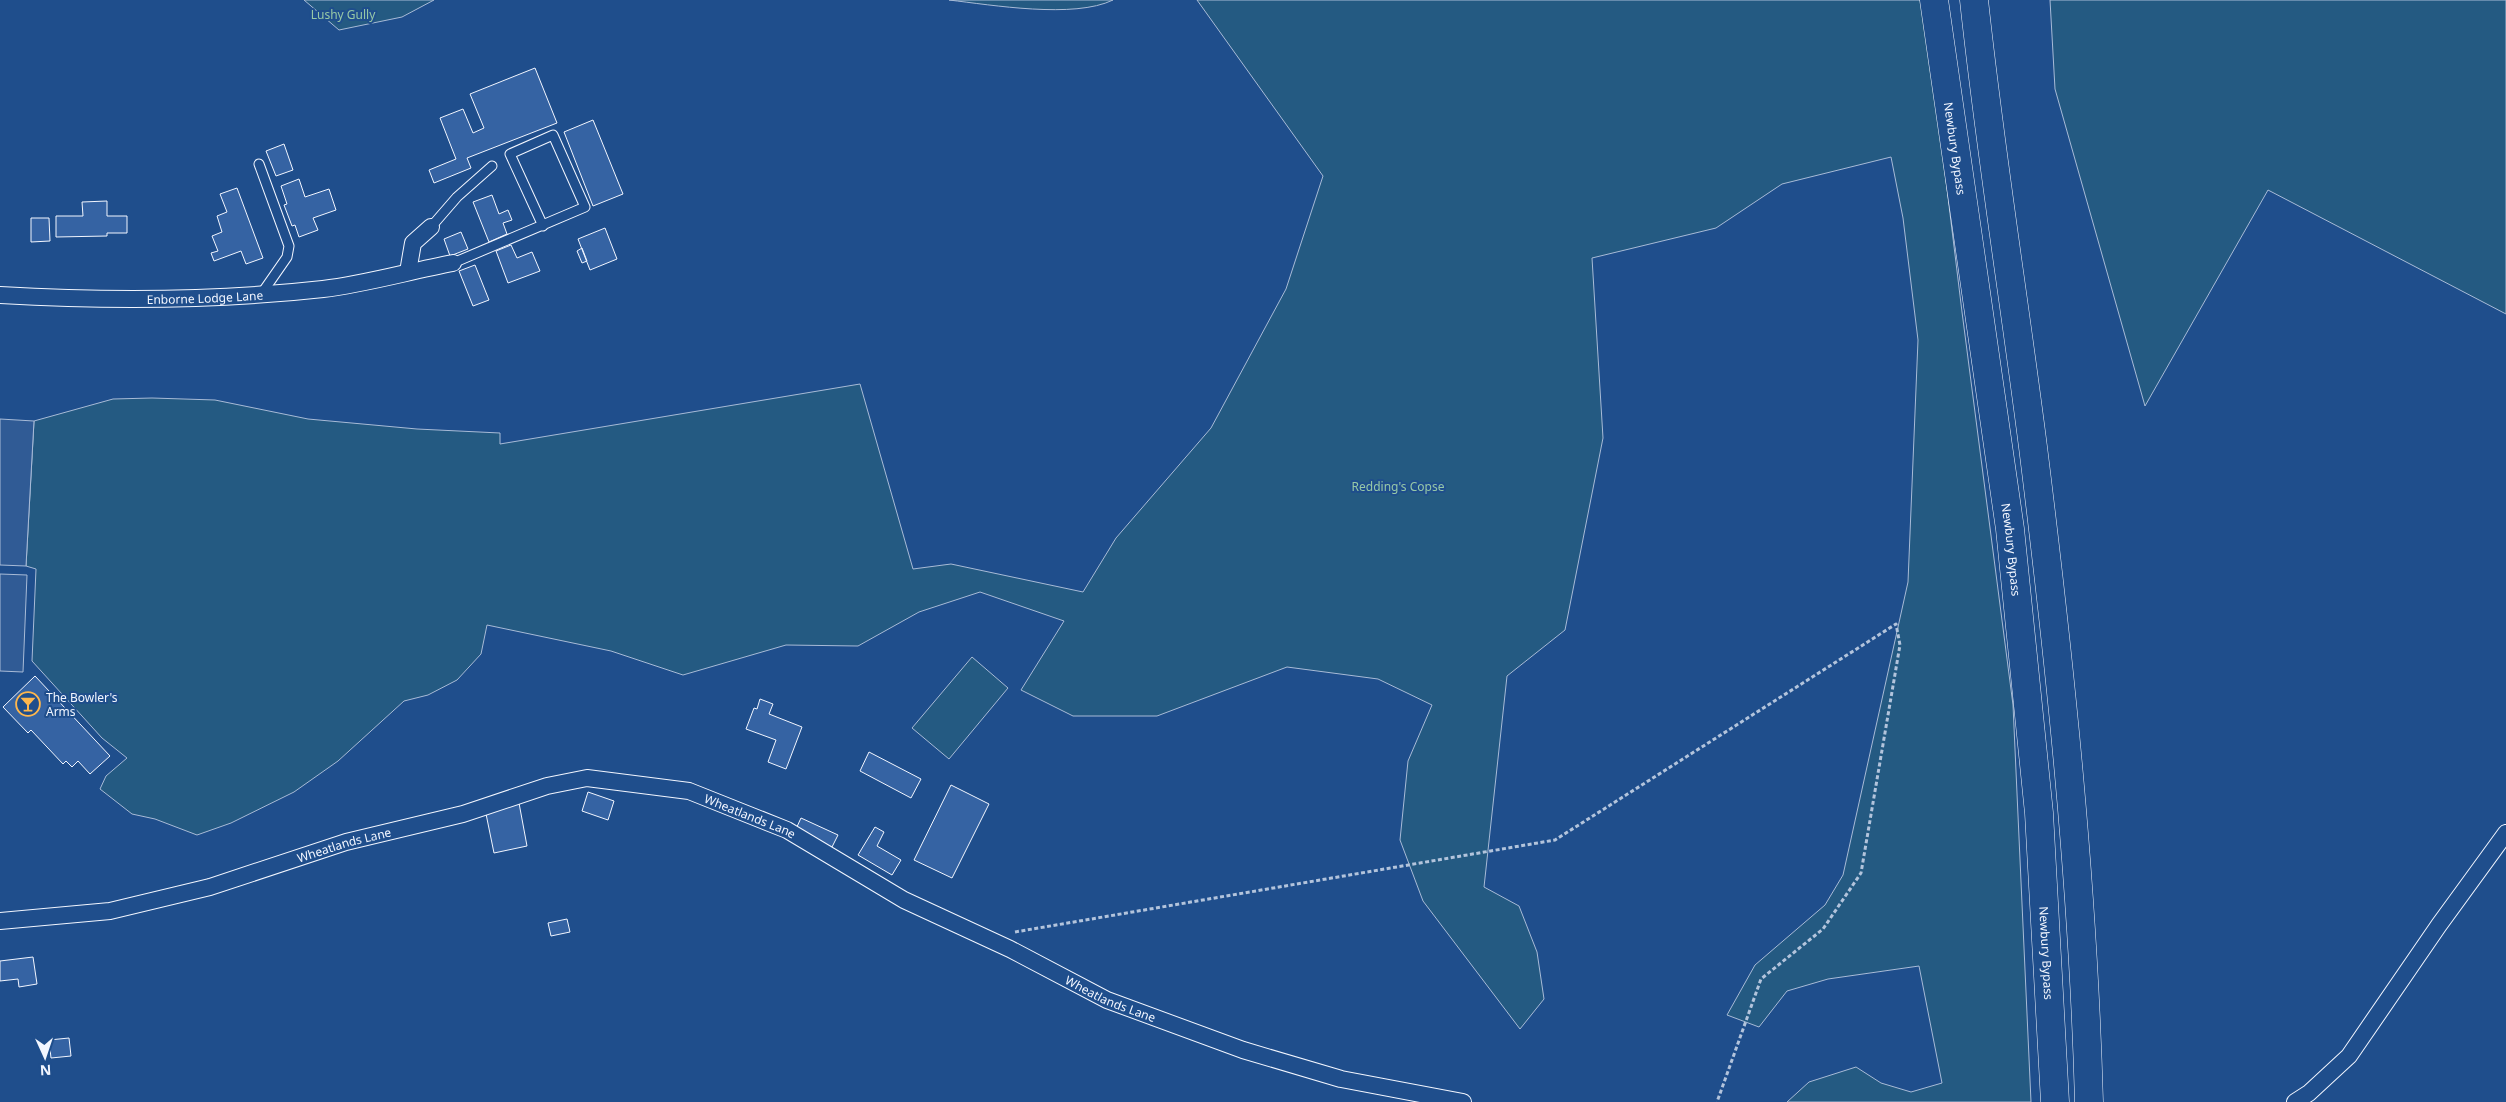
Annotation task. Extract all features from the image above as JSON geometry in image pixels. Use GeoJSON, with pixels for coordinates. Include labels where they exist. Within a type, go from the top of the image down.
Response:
{"type":"FeatureCollection","features":[{"type":"Feature","properties":{"kind":"highway","name":"Newbury Bypass"},"geometry":{"type":"LineString","coordinates":[[1934,0],[2010,529],[2039,813],[2055,1102]]}},
{"type":"Feature","properties":{"kind":"highway"},"geometry":{"type":"LineString","coordinates":[[1974,0],[1991,155],[2031,434],[2058,654],[2087,1036],[2089,1102]]}},
{"type":"Feature","properties":{"kind":"street"},"geometry":{"type":"LineString","coordinates":[[408,272],[414,243],[431,228]]}},
{"type":"Feature","properties":{"kind":"street","name":"Enborne Lodge Lane"},"geometry":{"type":"LineString","coordinates":[[0,295],[81,299],[222,296],[324,289],[453,263]]}},
{"type":"Feature","properties":{"kind":"street","name":"Wheatlands Lane"},"geometry":{"type":"LineString","coordinates":[[0,921],[110,911],[201,889],[346,842],[463,814],[547,786],[587,778],[689,791],[787,830],[904,900],[1010,950],[1107,1000],[1243,1050],[1340,1079],[1463,1102]]}},
{"type":"Feature","properties":{"kind":"street"},"geometry":{"type":"LineString","coordinates":[[2295,1102],[2309,1093],[2349,1056],[2439,925],[2506,833]]}},
{"type":"Feature","properties":{"kind":"lane"},"geometry":{"type":"LineString","coordinates":[[453,263],[543,226],[585,207],[554,135],[510,154],[543,226]]}},
{"type":"Feature","properties":{"kind":"lane"},"geometry":{"type":"LineString","coordinates":[[259,164],[289,246],[288,257],[262,293]]}},
{"type":"Feature","properties":{"kind":"lane"},"geometry":{"type":"LineString","coordinates":[[431,228],[457,197],[492,166]]}},
{"type":"Feature","properties":{"kind":"path"},"geometry":{"type":"LineString","coordinates":[[982,938],[1555,840],[1896,624],[1900,645],[1861,873],[1823,929],[1761,979],[1717,1102]]}},
{"type":"Feature","properties":{"kind":"green space","name":"Lushy Gully"},"geometry":{"type":"Polygon","coordinates":[[[304,0],[434,0],[402,17],[339,30],[304,0]]]}},
{"type":"Feature","properties":{"kind":"green space"},"geometry":{"type":"Polygon","coordinates":[[[949,0],[1113,0],[1097,6],[1055,10],[949,0]]]}},
{"type":"Feature","properties":{"kind":"green space","name":"Redding's Copse"},"geometry":{"type":"Polygon","coordinates":[[[1197,0],[1924,0],[2013,705],[2031,1102],[1787,1102],[1809,1082],[1856,1067],[1881,1083],[1911,1092],[1942,1083],[1919,966],[1828,979],[1787,991],[1759,1027],[1727,1015],[1755,965],[1825,905],[1843,875],[1908,582],[1918,340],[1903,218],[1891,157],[1782,184],[1716,228],[1592,258],[1603,438],[1565,630],[1507,676],[1484,887],[1519,906],[1537,952],[1544,999],[1520,1029],[1423,901],[1400,840],[1408,761],[1432,705],[1378,679],[1287,667],[1157,716],[1073,716],[1021,690],[1064,621],[980,592],[919,612],[858,646],[786,645],[683,675],[611,651],[487,625],[481,654],[457,680],[428,695],[404,701],[338,761],[294,792],[231,823],[197,835],[155,819],[132,814],[100,789],[106,776],[127,758],[102,738],[32,661],[36,569],[26,566],[34,421],[113,399],[215,400],[308,419],[417,429],[500,433],[500,444],[860,384],[913,569],[951,564],[1083,592],[1116,538],[1211,428],[1286,289],[1323,176],[1197,0]]]}},
{"type":"Feature","properties":{"kind":"green space"},"geometry":{"type":"Polygon","coordinates":[[[2050,0],[2506,0],[2506,314],[2268,190],[2145,406],[2055,89],[2050,0]]]}},
{"type":"Feature","properties":{"kind":"green space"},"geometry":{"type":"Polygon","coordinates":[[[972,657],[1008,688],[949,759],[912,728],[972,657]]]}},
{"type":"Feature","properties":{"kind":"shaded area"},"geometry":{"type":"Polygon","coordinates":[[[0,419],[34,421],[26,566],[0,565],[0,419]]]}},
{"type":"Feature","properties":{"kind":"shaded area"},"geometry":{"type":"Polygon","coordinates":[[[0,574],[27,575],[23,672],[0,671],[0,574]]]}},
{"type":"Feature","properties":{"kind":"building"},"geometry":{"type":"Polygon","coordinates":[[[535,68],[557,123],[467,158],[471,168],[434,183],[429,170],[456,159],[440,118],[463,109],[473,133],[484,128],[470,94],[535,68]]]}},
{"type":"Feature","properties":{"kind":"building"},"geometry":{"type":"Polygon","coordinates":[[[593,120],[623,194],[593,206],[564,132],[593,120]]]}},
{"type":"Feature","properties":{"kind":"building"},"geometry":{"type":"Polygon","coordinates":[[[284,144],[293,170],[276,176],[266,151],[284,144]]]}},
{"type":"Feature","properties":{"kind":"building"},"geometry":{"type":"Polygon","coordinates":[[[299,179],[305,197],[329,189],[336,210],[313,218],[318,230],[299,237],[295,225],[292,226],[284,205],[287,204],[281,186],[299,179]]]}},
{"type":"Feature","properties":{"kind":"building"},"geometry":{"type":"Polygon","coordinates":[[[237,188],[263,258],[246,264],[241,251],[214,261],[211,253],[218,251],[212,236],[222,232],[217,216],[227,212],[220,194],[237,188]]]}},
{"type":"Feature","properties":{"kind":"building"},"geometry":{"type":"Polygon","coordinates":[[[492,195],[499,214],[508,210],[512,220],[503,223],[507,234],[489,242],[473,202],[492,195]]]}},
{"type":"Feature","properties":{"kind":"building"},"geometry":{"type":"Polygon","coordinates":[[[107,201],[107,216],[127,216],[127,233],[107,233],[107,236],[56,237],[56,216],[83,216],[82,202],[107,201]]]}},
{"type":"Feature","properties":{"kind":"building"},"geometry":{"type":"Polygon","coordinates":[[[31,218],[49,218],[50,241],[31,242],[31,218]]]}},
{"type":"Feature","properties":{"kind":"building"},"geometry":{"type":"Polygon","coordinates":[[[605,228],[617,259],[590,270],[578,239],[605,228]]]}},
{"type":"Feature","properties":{"kind":"building"},"geometry":{"type":"Polygon","coordinates":[[[461,232],[468,249],[450,256],[444,239],[461,232]]]}},
{"type":"Feature","properties":{"kind":"building"},"geometry":{"type":"Polygon","coordinates":[[[511,245],[517,258],[532,252],[540,271],[508,283],[496,251],[511,245]]]}},
{"type":"Feature","properties":{"kind":"building"},"geometry":{"type":"Polygon","coordinates":[[[582,248],[587,261],[582,263],[577,251],[582,248]]]}},
{"type":"Feature","properties":{"kind":"building"},"geometry":{"type":"Polygon","coordinates":[[[475,265],[489,300],[473,306],[459,271],[475,265]]]}},
{"type":"Feature","properties":{"kind":"building"},"geometry":{"type":"Polygon","coordinates":[[[35,676],[110,756],[90,774],[78,761],[72,767],[66,761],[63,764],[31,730],[28,733],[3,707],[35,676]]]}},
{"type":"Feature","properties":{"kind":"building"},"geometry":{"type":"Polygon","coordinates":[[[760,699],[773,704],[769,714],[802,727],[786,769],[768,762],[776,740],[746,729],[754,708],[757,709],[760,699]]]}},
{"type":"Feature","properties":{"kind":"building"},"geometry":{"type":"Polygon","coordinates":[[[869,752],[921,779],[911,798],[860,771],[869,752]]]}},
{"type":"Feature","properties":{"kind":"building"},"geometry":{"type":"Polygon","coordinates":[[[951,785],[989,804],[952,878],[914,860],[951,785]]]}},
{"type":"Feature","properties":{"kind":"building"},"geometry":{"type":"Polygon","coordinates":[[[588,792],[614,801],[608,820],[582,811],[588,792]]]}},
{"type":"Feature","properties":{"kind":"building"},"geometry":{"type":"Polygon","coordinates":[[[519,803],[527,846],[494,853],[485,809],[519,803]]]}},
{"type":"Feature","properties":{"kind":"building"},"geometry":{"type":"Polygon","coordinates":[[[801,818],[838,835],[832,847],[795,831],[801,818]]]}},
{"type":"Feature","properties":{"kind":"building"},"geometry":{"type":"Polygon","coordinates":[[[875,827],[884,832],[877,846],[901,860],[892,875],[858,855],[875,827]]]}},
{"type":"Feature","properties":{"kind":"building"},"geometry":{"type":"Polygon","coordinates":[[[567,919],[570,932],[551,936],[548,923],[567,919]]]}},
{"type":"Feature","properties":{"kind":"building"},"geometry":{"type":"Polygon","coordinates":[[[33,957],[37,984],[19,987],[18,979],[0,981],[0,961],[33,957]]]}},
{"type":"Feature","properties":{"kind":"building"},"geometry":{"type":"Polygon","coordinates":[[[69,1038],[71,1056],[51,1058],[49,1040],[69,1038]]]}},
{"type":"Feature","properties":{"kind":"place","name":"The Bowler's Arms"},"geometry":{"type":"Point","coordinates":[28,704]}}]}
